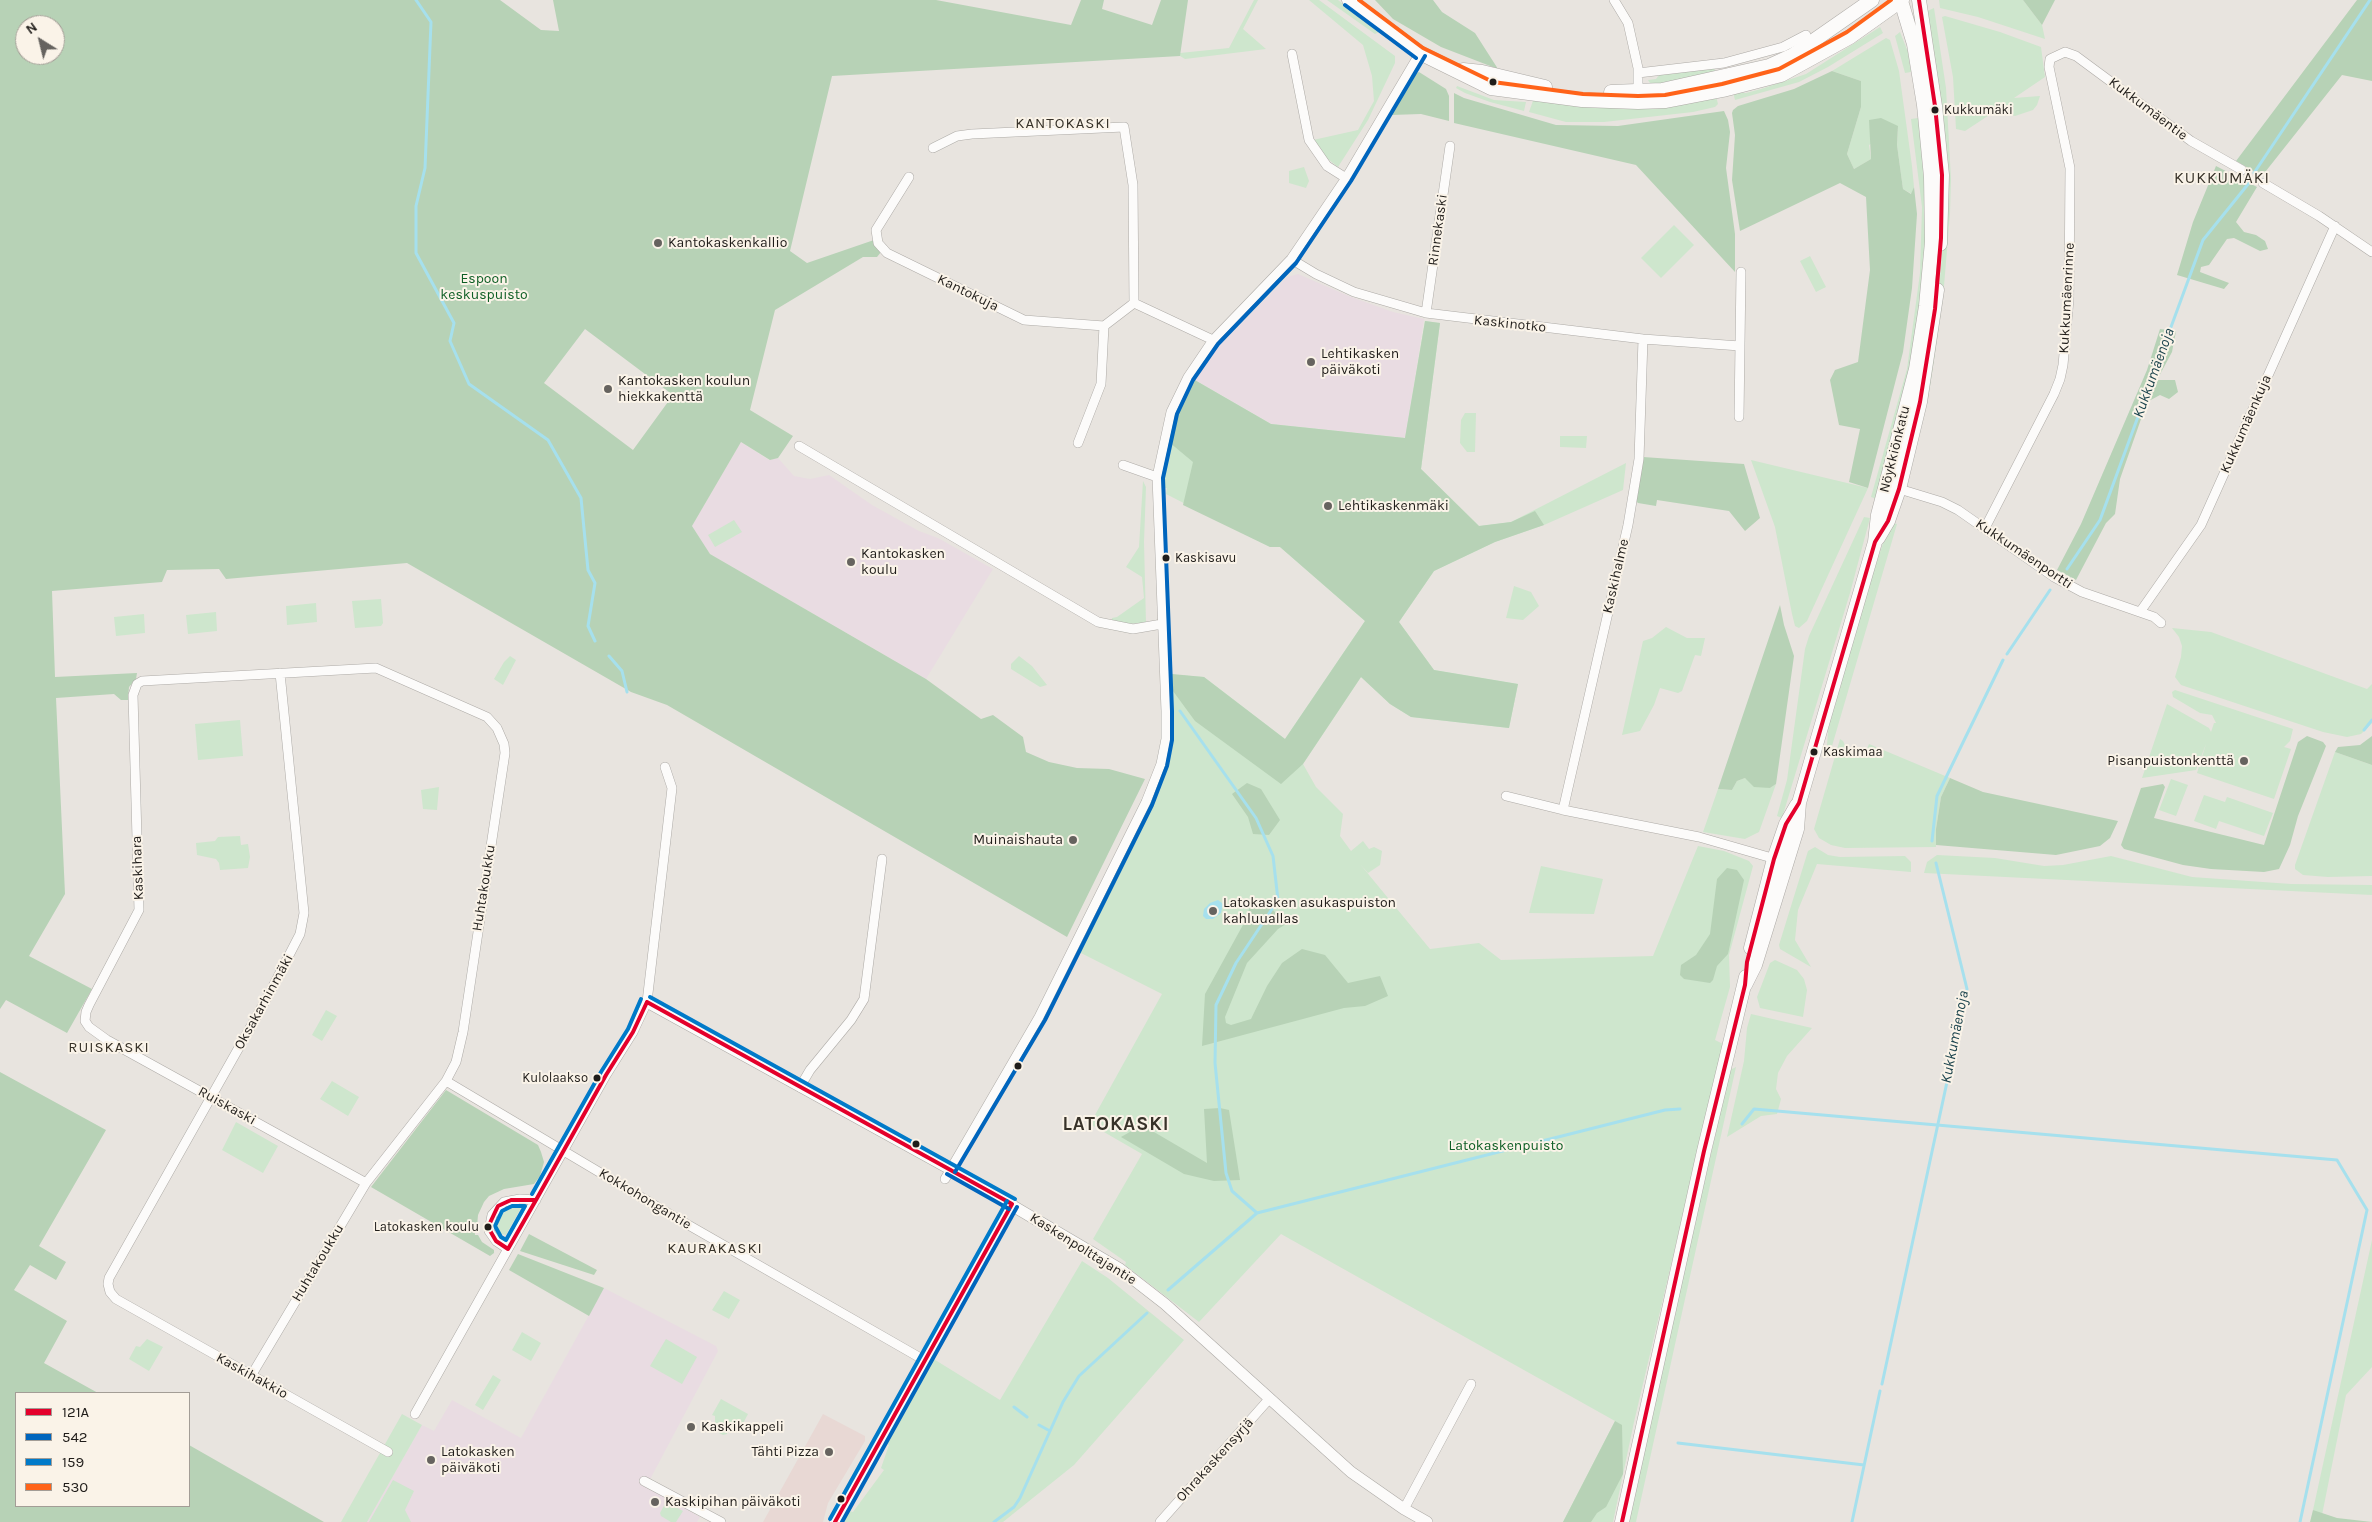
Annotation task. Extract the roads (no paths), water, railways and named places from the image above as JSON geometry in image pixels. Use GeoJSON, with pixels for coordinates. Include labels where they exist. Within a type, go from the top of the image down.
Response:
{"type":"FeatureCollection","features":[{"type":"Feature","properties":{"kind":"main road"},"geometry":{"type":"LineString","coordinates":[[1349,0],[1420,53],[1491,88],[1582,100],[1638,97],[1666,101],[1715,92],[1781,75],[1850,37],[1901,0]]}},
{"type":"Feature","properties":{"kind":"main road"},"geometry":{"type":"LineString","coordinates":[[1638,97],[1769,66],[1793,55],[1872,0]]}},
{"type":"Feature","properties":{"kind":"main road","name":"Nöykkiönkatu"},"geometry":{"type":"LineString","coordinates":[[1622,1522],[1704,1151],[1745,984],[1747,962],[1780,860],[1797,829],[1799,803],[1875,542],[1888,521],[1892,487],[1916,369],[1926,306],[1932,242],[1930,176],[1924,105],[1914,44],[1901,0]]}},
{"type":"Feature","properties":{"kind":"main road","name":"Nöykkiönkatu"},"geometry":{"type":"LineString","coordinates":[[1892,487],[1920,402],[1935,309],[1941,238],[1942,175],[1935,106],[1919,0]]}},
{"type":"Feature","properties":{"kind":"street"},"geometry":{"type":"LineString","coordinates":[[1614,0],[1628,22],[1638,72],[1638,97]]}},
{"type":"Feature","properties":{"kind":"street"},"geometry":{"type":"LineString","coordinates":[[1638,72],[1724,64],[1783,47],[1806,35]]}},
{"type":"Feature","properties":{"kind":"street","name":"Kukkumäentie"},"geometry":{"type":"LineString","coordinates":[[2055,55],[2065,52],[2076,56],[2191,141],[2242,170]]}},
{"type":"Feature","properties":{"kind":"street"},"geometry":{"type":"LineString","coordinates":[[947,1174],[1042,1012],[1146,802],[1161,764],[1166,739],[1166,711],[1157,477],[1172,412],[1188,377],[1213,340],[1291,259],[1346,178],[1420,53]]}},
{"type":"Feature","properties":{"kind":"street"},"geometry":{"type":"LineString","coordinates":[[1292,54],[1309,140],[1327,166],[1346,178]]}},
{"type":"Feature","properties":{"kind":"street","name":"Kukkumäenrinne"},"geometry":{"type":"LineString","coordinates":[[1986,528],[2060,379],[2069,299],[2070,168],[2048,67],[2050,59],[2055,55]]}},
{"type":"Feature","properties":{"kind":"street"},"geometry":{"type":"LineString","coordinates":[[933,148],[957,136],[972,134],[1124,126],[1134,185],[1134,303]]}},
{"type":"Feature","properties":{"kind":"street","name":"Rinnekaski"},"geometry":{"type":"LineString","coordinates":[[1426,313],[1450,146]]}},
{"type":"Feature","properties":{"kind":"street","name":"Kantokuja"},"geometry":{"type":"LineString","coordinates":[[909,177],[876,230],[878,243],[887,253],[1024,320],[1104,326]]}},
{"type":"Feature","properties":{"kind":"street"},"geometry":{"type":"LineString","coordinates":[[2263,183],[2334,226],[2372,252]]}},
{"type":"Feature","properties":{"kind":"street","name":"Kukkumäenkuja"},"geometry":{"type":"LineString","coordinates":[[2140,612],[2201,525],[2334,226]]}},
{"type":"Feature","properties":{"kind":"street","name":"Kaskinotko"},"geometry":{"type":"LineString","coordinates":[[1291,259],[1316,274],[1354,292],[1426,313],[1643,338],[1740,346]]}},
{"type":"Feature","properties":{"kind":"street"},"geometry":{"type":"LineString","coordinates":[[1740,417],[1741,272]]}},
{"type":"Feature","properties":{"kind":"street"},"geometry":{"type":"LineString","coordinates":[[1078,443],[1101,384],[1104,326],[1134,303]]}},
{"type":"Feature","properties":{"kind":"street"},"geometry":{"type":"LineString","coordinates":[[1134,303],[1213,340]]}},
{"type":"Feature","properties":{"kind":"street","name":"Kaskihalme"},"geometry":{"type":"LineString","coordinates":[[1563,810],[1628,525],[1639,459],[1643,338]]}},
{"type":"Feature","properties":{"kind":"street"},"geometry":{"type":"LineString","coordinates":[[799,446],[1098,622],[1133,629],[1162,624]]}},
{"type":"Feature","properties":{"kind":"street"},"geometry":{"type":"LineString","coordinates":[[1123,465],[1157,477]]}},
{"type":"Feature","properties":{"kind":"street","name":"Kukkumäenportti"},"geometry":{"type":"LineString","coordinates":[[1892,487],[1942,502],[1986,528],[2054,577],[2075,589],[2154,617],[2160,623]]}},
{"type":"Feature","properties":{"kind":"street","name":"Huhtakoukku"},"geometry":{"type":"LineString","coordinates":[[133,695],[134,689],[142,681],[376,668],[487,717],[501,736],[505,753],[463,1032],[456,1062],[446,1081],[366,1183],[251,1376]]}},
{"type":"Feature","properties":{"kind":"street","name":"Oksakarhinmäki"},"geometry":{"type":"LineString","coordinates":[[116,1299],[109,1289],[109,1278],[292,953],[300,934],[304,913],[280,673]]}},
{"type":"Feature","properties":{"kind":"street","name":"Kaskihara"},"geometry":{"type":"LineString","coordinates":[[89,1028],[85,1022],[86,1012],[139,910],[133,695]]}},
{"type":"Feature","properties":{"kind":"street"},"geometry":{"type":"LineString","coordinates":[[415,1414],[606,1074],[634,1032],[647,1002],[672,788],[665,767]]}},
{"type":"Feature","properties":{"kind":"street"},"geometry":{"type":"LineString","coordinates":[[1506,796],[1563,810],[1699,838],[1780,860]]}},
{"type":"Feature","properties":{"kind":"street"},"geometry":{"type":"LineString","coordinates":[[800,1087],[810,1070],[851,1020],[864,999],[882,859]]}},
{"type":"Feature","properties":{"kind":"street","name":"Kaskenpolttajantie"},"geometry":{"type":"LineString","coordinates":[[647,1002],[800,1087],[947,1174],[1012,1204],[1120,1269],[1165,1304],[1351,1472],[1404,1509],[1427,1522]]}},
{"type":"Feature","properties":{"kind":"street","name":"Ruiskaski"},"geometry":{"type":"LineString","coordinates":[[89,1028],[107,1040],[366,1183]]}},
{"type":"Feature","properties":{"kind":"street","name":"Kokkohongantie"},"geometry":{"type":"LineString","coordinates":[[446,1081],[924,1360]]}},
{"type":"Feature","properties":{"kind":"street"},"geometry":{"type":"LineString","coordinates":[[508,1249],[496,1241],[489,1231],[492,1215],[504,1202],[520,1199],[536,1200]]}},
{"type":"Feature","properties":{"kind":"street"},"geometry":{"type":"LineString","coordinates":[[835,1522],[1012,1204]]}},
{"type":"Feature","properties":{"kind":"street","name":"Kaskihakkio"},"geometry":{"type":"LineString","coordinates":[[116,1299],[388,1452]]}},
{"type":"Feature","properties":{"kind":"street"},"geometry":{"type":"LineString","coordinates":[[1404,1509],[1471,1384]]}},
{"type":"Feature","properties":{"kind":"street","name":"Ohrakaskensyrjä"},"geometry":{"type":"LineString","coordinates":[[1160,1522],[1270,1398]]}},
{"type":"Feature","properties":{"kind":"street"},"geometry":{"type":"LineString","coordinates":[[644,1481],[721,1522]]}},
{"type":"Feature","properties":{"kind":"water","name":"Latokasken asukaspuiston kahluuallas"},"geometry":{"type":"Polygon","coordinates":[[[1218,900],[1223,904],[1221,913],[1213,919],[1206,919],[1203,916],[1204,909],[1210,903],[1218,900]]]}},
{"type":"Feature","properties":{"kind":"waterway"},"geometry":{"type":"LineString","coordinates":[[416,0],[431,22],[425,168],[416,206],[416,253],[454,323],[450,341],[469,384],[548,440],[581,498],[588,570],[595,583],[588,626],[595,641]]}},
{"type":"Feature","properties":{"kind":"waterway","name":"Kukkumäenoja"},"geometry":{"type":"LineString","coordinates":[[2254,173],[2370,0]]}},
{"type":"Feature","properties":{"kind":"waterway","name":"Kukkumäenoja"},"geometry":{"type":"LineString","coordinates":[[2067,569],[2100,520],[2203,240],[2249,183]]}},
{"type":"Feature","properties":{"kind":"waterway","name":"Kukkumäenoja"},"geometry":{"type":"LineString","coordinates":[[2007,654],[2050,590]]}},
{"type":"Feature","properties":{"kind":"waterway"},"geometry":{"type":"LineString","coordinates":[[609,656],[622,671],[627,692]]}},
{"type":"Feature","properties":{"kind":"waterway","name":"Kukkumäenoja"},"geometry":{"type":"LineString","coordinates":[[1932,841],[1937,796],[2003,660]]}},
{"type":"Feature","properties":{"kind":"waterway"},"geometry":{"type":"LineString","coordinates":[[1180,711],[1256,818],[1273,856],[1278,900],[1236,963],[1216,1005],[1215,1063],[1226,1173],[1232,1191],[1257,1213]]}},
{"type":"Feature","properties":{"kind":"waterway"},"geometry":{"type":"LineString","coordinates":[[2364,730],[2372,720]]}},
{"type":"Feature","properties":{"kind":"waterway","name":"Kukkumäenoja"},"geometry":{"type":"LineString","coordinates":[[1882,1384],[1967,989],[1936,863]]}},
{"type":"Feature","properties":{"kind":"waterway"},"geometry":{"type":"LineString","coordinates":[[1168,1290],[1257,1213],[1665,1110],[1680,1109]]}},
{"type":"Feature","properties":{"kind":"waterway"},"geometry":{"type":"LineString","coordinates":[[1742,1124],[1754,1109],[2337,1160],[2367,1210],[2300,1522]]}},
{"type":"Feature","properties":{"kind":"waterway"},"geometry":{"type":"LineString","coordinates":[[994,1522],[1014,1507],[1020,1498],[1063,1402],[1079,1376],[1147,1313]]}},
{"type":"Feature","properties":{"kind":"waterway"},"geometry":{"type":"LineString","coordinates":[[1852,1522],[1880,1391]]}},
{"type":"Feature","properties":{"kind":"waterway"},"geometry":{"type":"LineString","coordinates":[[1014,1407],[1027,1417]]}},
{"type":"Feature","properties":{"kind":"waterway"},"geometry":{"type":"LineString","coordinates":[[1039,1425],[1050,1431]]}},
{"type":"Feature","properties":{"kind":"waterway"},"geometry":{"type":"LineString","coordinates":[[1678,1443],[1864,1465]]}},
{"type":"Feature","properties":{"kind":"place","name":"Kukkumäki"},"geometry":{"type":"Point","coordinates":[1935,110]}},
{"type":"Feature","properties":{"kind":"place","name":"Kantokaskenkallio"},"geometry":{"type":"Point","coordinates":[658,243]}},
{"type":"Feature","properties":{"kind":"place","name":"Lehtikasken päiväkoti"},"geometry":{"type":"Point","coordinates":[1311,362]}},
{"type":"Feature","properties":{"kind":"place","name":"Kantokasken koulun hiekkakenttä"},"geometry":{"type":"Point","coordinates":[608,389]}},
{"type":"Feature","properties":{"kind":"place","name":"Lehtikaskenmäki"},"geometry":{"type":"Point","coordinates":[1328,506]}},
{"type":"Feature","properties":{"kind":"place","name":"Kaskisavu"},"geometry":{"type":"Point","coordinates":[1166,558]}},
{"type":"Feature","properties":{"kind":"place","name":"Kantokasken koulu"},"geometry":{"type":"Point","coordinates":[851,562]}},
{"type":"Feature","properties":{"kind":"place","name":"Kaskimaa"},"geometry":{"type":"Point","coordinates":[1814,752]}},
{"type":"Feature","properties":{"kind":"place","name":"Pisanpuistonkenttä"},"geometry":{"type":"Point","coordinates":[2244,761]}},
{"type":"Feature","properties":{"kind":"place","name":"Muinaishauta"},"geometry":{"type":"Point","coordinates":[1073,840]}},
{"type":"Feature","properties":{"kind":"place","name":"Latokasken asukaspuiston kahluuallas"},"geometry":{"type":"Point","coordinates":[1213,911]}},
{"type":"Feature","properties":{"kind":"place","name":"Kulolaakso"},"geometry":{"type":"Point","coordinates":[597,1078]}},
{"type":"Feature","properties":{"kind":"place","name":"Latokasken koulu"},"geometry":{"type":"Point","coordinates":[488,1227]}},
{"type":"Feature","properties":{"kind":"place","name":"Kaskikappeli"},"geometry":{"type":"Point","coordinates":[691,1427]}},
{"type":"Feature","properties":{"kind":"place","name":"Tähti Pizza"},"geometry":{"type":"Point","coordinates":[829,1452]}},
{"type":"Feature","properties":{"kind":"place","name":"Latokasken päiväkoti"},"geometry":{"type":"Point","coordinates":[431,1460]}},
{"type":"Feature","properties":{"kind":"place","name":"Kaskipihan päiväkoti"},"geometry":{"type":"Point","coordinates":[655,1502]}},
{"type":"Feature","properties":{"kind":"district","name":"KANTOKASKI"},"geometry":{"type":"Point","coordinates":[1063,124]}},
{"type":"Feature","properties":{"kind":"district","name":"KUKKUMÄKI"},"geometry":{"type":"Point","coordinates":[2222,178]}},
{"type":"Feature","properties":{"kind":"district","name":"RUISKASKI"},"geometry":{"type":"Point","coordinates":[109,1048]}},
{"type":"Feature","properties":{"kind":"district","name":"LATOKASKI"},"geometry":{"type":"Point","coordinates":[1116,1125]}},
{"type":"Feature","properties":{"kind":"district","name":"KAURAKASKI"},"geometry":{"type":"Point","coordinates":[715,1249]}},
{"type":"Feature","properties":{"kind":"park label","name":"Espoon keskuspuisto"},"geometry":{"type":"Point","coordinates":[484,288]}},
{"type":"Feature","properties":{"kind":"park label","name":"Latokaskenpuisto"},"geometry":{"type":"Point","coordinates":[1506,1146]}}]}
